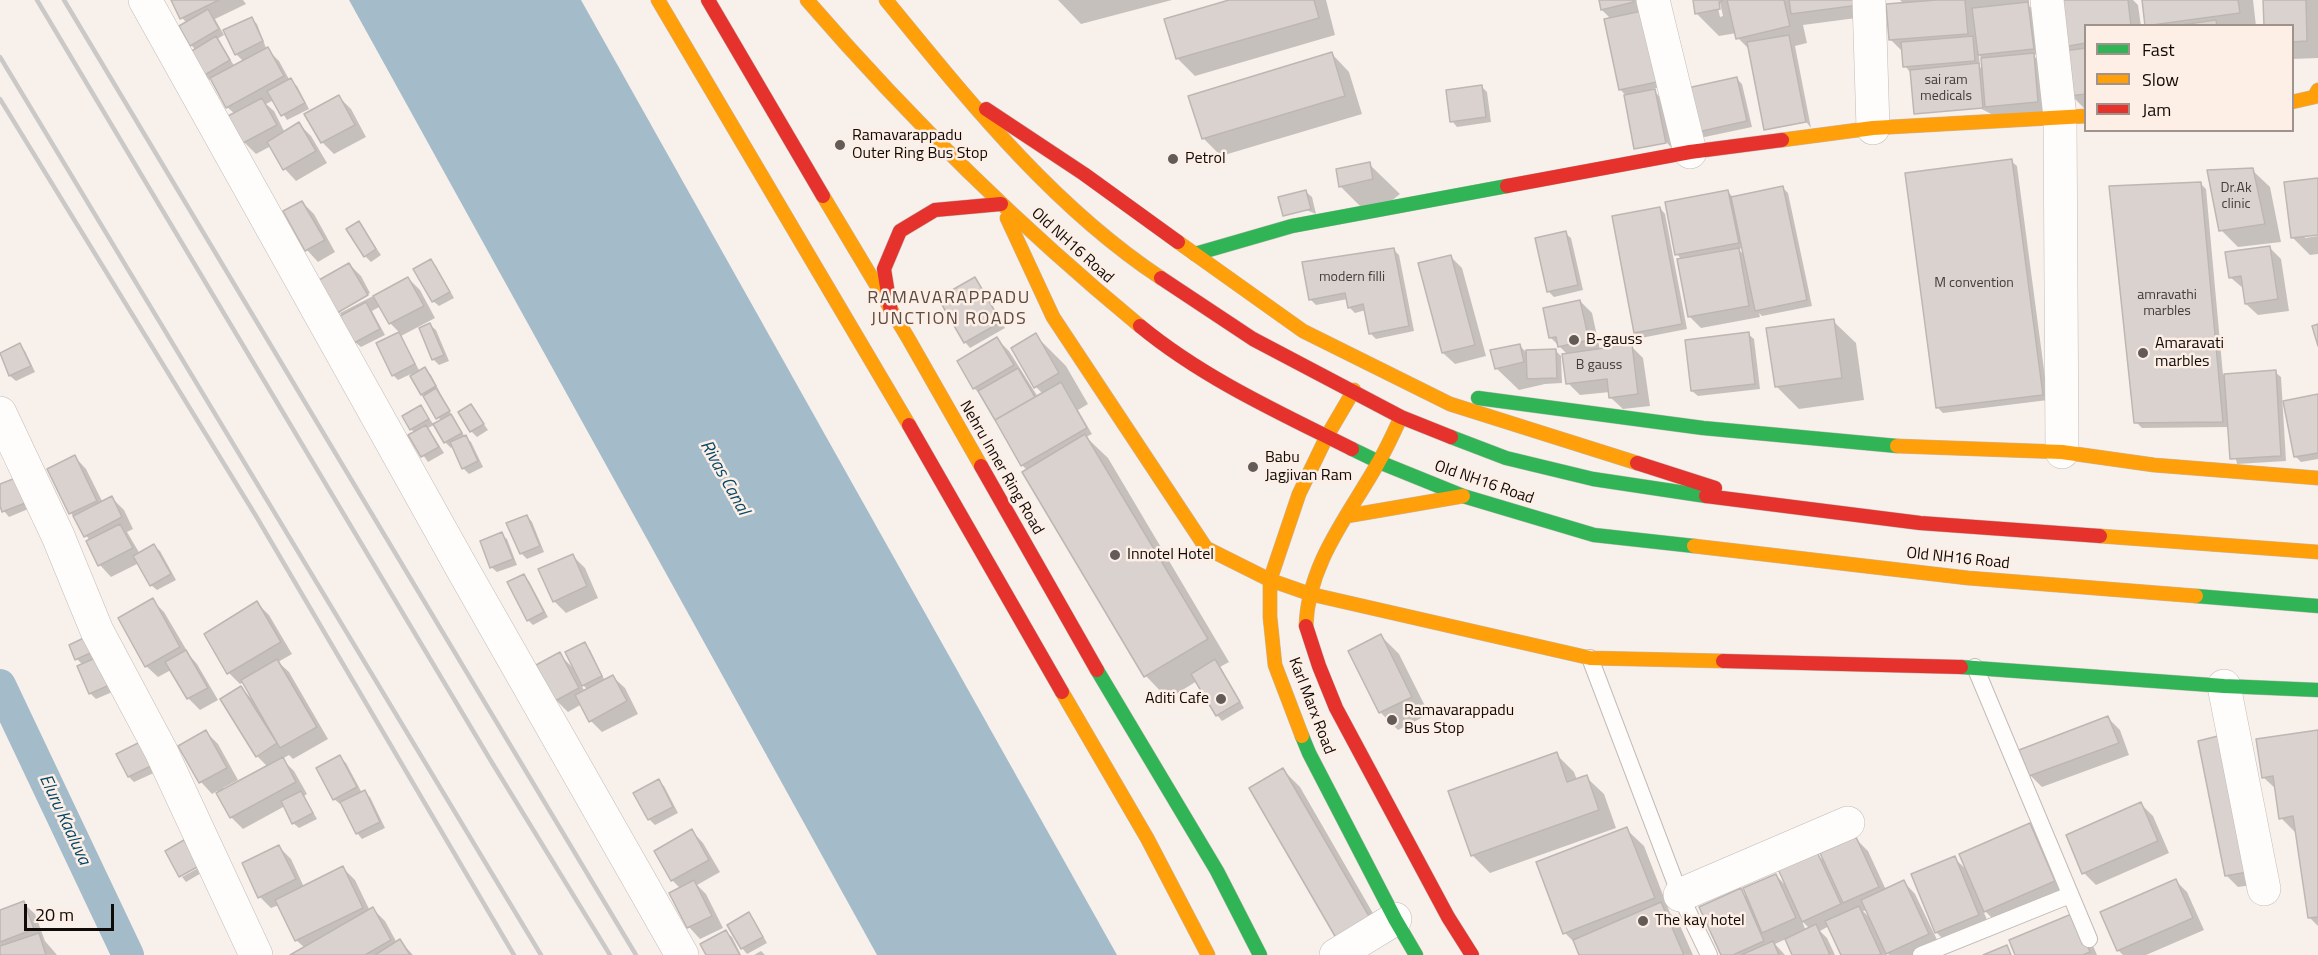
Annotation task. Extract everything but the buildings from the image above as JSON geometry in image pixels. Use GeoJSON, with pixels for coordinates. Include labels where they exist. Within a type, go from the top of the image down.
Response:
{"type":"FeatureCollection","features":[{"type":"Feature","properties":{"kind":"main road"},"geometry":{"type":"LineString","coordinates":[[658,0],[855,331],[1193,922],[1208,955]]}},
{"type":"Feature","properties":{"kind":"main road","name":"Nehru Inner Ring Road"},"geometry":{"type":"LineString","coordinates":[[708,0],[908,338],[1129,726],[1217,871],[1260,955]]}},
{"type":"Feature","properties":{"kind":"main road","name":"Old NH16 Road"},"geometry":{"type":"LineString","coordinates":[[807,0],[870,73],[1000,204],[1085,281],[1159,342],[1254,400],[1379,462],[1463,496],[1594,535],[1968,578],[2318,606]]}},
{"type":"Feature","properties":{"kind":"main road","name":"Old NH16 Road"},"geometry":{"type":"LineString","coordinates":[[886,0],[964,95],[1067,204],[1135,261],[1253,339],[1354,390],[1401,417],[1517,461],[1593,479],[1762,504],[1920,523],[2318,552]]}},
{"type":"Feature","properties":{"kind":"main road"},"geometry":{"type":"LineString","coordinates":[[2294,102],[2314,97],[2318,90]]}},
{"type":"Feature","properties":{"kind":"main road"},"geometry":{"type":"LineString","coordinates":[[964,95],[1084,174],[1303,331],[1450,404],[1762,504]]}},
{"type":"Feature","properties":{"kind":"main road"},"geometry":{"type":"LineString","coordinates":[[1195,254],[1292,226],[1690,152],[1873,128],[2073,116]]}},
{"type":"Feature","properties":{"kind":"main road"},"geometry":{"type":"LineString","coordinates":[[891,312],[884,269],[900,231],[935,210],[1000,204],[1053,317],[1206,548],[1270,580],[1310,594],[1590,658],[1975,667],[2224,686],[2318,690]]}},
{"type":"Feature","properties":{"kind":"main road","name":"Karl Marx Road"},"geometry":{"type":"LineString","coordinates":[[1354,390],[1327,436],[1299,494],[1270,580],[1270,617],[1275,664],[1309,753],[1416,955]]}},
{"type":"Feature","properties":{"kind":"main road"},"geometry":{"type":"LineString","coordinates":[[1450,404],[1473,398],[1511,401],[1703,428],[1880,445],[2062,452],[2154,465],[2318,478]]}},
{"type":"Feature","properties":{"kind":"main road","name":"Karl Marx Road"},"geometry":{"type":"LineString","coordinates":[[1401,417],[1379,462],[1322,557],[1310,594],[1306,625],[1336,708],[1448,917],[1472,955]]}},
{"type":"Feature","properties":{"kind":"main road"},"geometry":{"type":"LineString","coordinates":[[1347,516],[1463,496]]}},
{"type":"Feature","properties":{"kind":"street"},"geometry":{"type":"LineString","coordinates":[[145,0],[682,955]]}},
{"type":"Feature","properties":{"kind":"street"},"geometry":{"type":"LineString","coordinates":[[1653,0],[1690,152]]}},
{"type":"Feature","properties":{"kind":"street"},"geometry":{"type":"LineString","coordinates":[[1869,0],[1873,128]]}},
{"type":"Feature","properties":{"kind":"street"},"geometry":{"type":"LineString","coordinates":[[2047,0],[2073,116],[2062,452]]}},
{"type":"Feature","properties":{"kind":"street"},"geometry":{"type":"LineString","coordinates":[[0,413],[58,536],[98,631],[161,751],[256,955]]}},
{"type":"Feature","properties":{"kind":"street"},"geometry":{"type":"LineString","coordinates":[[2224,686],[2264,889]]}},
{"type":"Feature","properties":{"kind":"street"},"geometry":{"type":"LineString","coordinates":[[1680,895],[1848,823]]}},
{"type":"Feature","properties":{"kind":"street"},"geometry":{"type":"LineString","coordinates":[[1336,955],[1395,919]]}},
{"type":"Feature","properties":{"kind":"lane"},"geometry":{"type":"LineString","coordinates":[[1590,658],[1680,895],[1708,955]]}},
{"type":"Feature","properties":{"kind":"lane"},"geometry":{"type":"LineString","coordinates":[[1975,667],[2089,939]]}},
{"type":"Feature","properties":{"kind":"lane"},"geometry":{"type":"LineString","coordinates":[[1921,955],[2070,895]]}},
{"type":"Feature","properties":{"kind":"water","name":"Rivas Canal"},"geometry":{"type":"Polygon","coordinates":[[[349,0],[581,0],[1117,955],[877,955],[349,0]]]}},
{"type":"Feature","properties":{"kind":"waterway","name":"Eluru Kaaluva"},"geometry":{"type":"LineString","coordinates":[[0,685],[128,955]]}},
{"type":"Feature","properties":{"kind":"railway"},"geometry":{"type":"LineString","coordinates":[[37,0],[491,761],[610,955]]}},
{"type":"Feature","properties":{"kind":"railway"},"geometry":{"type":"LineString","coordinates":[[64,0],[636,955]]}},
{"type":"Feature","properties":{"kind":"railway"},"geometry":{"type":"LineString","coordinates":[[0,57],[541,955]]}},
{"type":"Feature","properties":{"kind":"railway"},"geometry":{"type":"LineString","coordinates":[[0,99],[256,516],[514,955]]}},
{"type":"Feature","properties":{"kind":"traffic: fast"},"geometry":{"type":"LineString","coordinates":[[1195,254],[1292,226],[1507,186]]}},
{"type":"Feature","properties":{"kind":"traffic: fast"},"geometry":{"type":"LineString","coordinates":[[1478,398],[1703,428],[1897,446]]}},
{"type":"Feature","properties":{"kind":"traffic: fast"},"geometry":{"type":"LineString","coordinates":[[1451,437],[1506,458],[1593,479],[1706,496]]}},
{"type":"Feature","properties":{"kind":"traffic: fast"},"geometry":{"type":"LineString","coordinates":[[1352,449],[1463,496],[1594,535],[1694,546]]}},
{"type":"Feature","properties":{"kind":"traffic: fast"},"geometry":{"type":"LineString","coordinates":[[2196,596],[2318,606]]}},
{"type":"Feature","properties":{"kind":"traffic: fast"},"geometry":{"type":"LineString","coordinates":[[1961,667],[2224,686],[2318,690]]}},
{"type":"Feature","properties":{"kind":"traffic: fast"},"geometry":{"type":"LineString","coordinates":[[1097,670],[1217,871],[1260,955]]}},
{"type":"Feature","properties":{"kind":"traffic: fast"},"geometry":{"type":"LineString","coordinates":[[1302,736],[1395,919],[1416,955]]}},
{"type":"Feature","properties":{"kind":"traffic: slow"},"geometry":{"type":"LineString","coordinates":[[658,0],[909,425]]}},
{"type":"Feature","properties":{"kind":"traffic: slow"},"geometry":{"type":"LineString","coordinates":[[807,0],[885,87],[967,170],[1052,250],[1140,326]]}},
{"type":"Feature","properties":{"kind":"traffic: slow"},"geometry":{"type":"LineString","coordinates":[[886,0],[1013,150],[1084,218],[1161,278]]}},
{"type":"Feature","properties":{"kind":"traffic: slow"},"geometry":{"type":"LineString","coordinates":[[2294,102],[2314,97],[2318,90]]}},
{"type":"Feature","properties":{"kind":"traffic: slow"},"geometry":{"type":"LineString","coordinates":[[1782,140],[1873,128],[2084,116]]}},
{"type":"Feature","properties":{"kind":"traffic: slow"},"geometry":{"type":"LineString","coordinates":[[823,196],[981,466]]}},
{"type":"Feature","properties":{"kind":"traffic: slow"},"geometry":{"type":"LineString","coordinates":[[1007,218],[1053,317],[1206,548],[1270,580]]}},
{"type":"Feature","properties":{"kind":"traffic: slow"},"geometry":{"type":"LineString","coordinates":[[1178,242],[1303,331],[1450,404],[1637,463]]}},
{"type":"Feature","properties":{"kind":"traffic: slow"},"geometry":{"type":"LineString","coordinates":[[1302,736],[1275,665],[1270,617],[1270,580],[1299,494],[1327,436],[1354,390]]}},
{"type":"Feature","properties":{"kind":"traffic: slow"},"geometry":{"type":"LineString","coordinates":[[1306,626],[1308,603],[1322,560],[1381,457],[1401,417]]}},
{"type":"Feature","properties":{"kind":"traffic: slow"},"geometry":{"type":"LineString","coordinates":[[1897,446],[2062,452],[2154,465],[2318,478]]}},
{"type":"Feature","properties":{"kind":"traffic: slow"},"geometry":{"type":"LineString","coordinates":[[1347,516],[1463,496]]}},
{"type":"Feature","properties":{"kind":"traffic: slow"},"geometry":{"type":"LineString","coordinates":[[2100,536],[2318,552]]}},
{"type":"Feature","properties":{"kind":"traffic: slow"},"geometry":{"type":"LineString","coordinates":[[1694,546],[1968,578],[2196,596]]}},
{"type":"Feature","properties":{"kind":"traffic: slow"},"geometry":{"type":"LineString","coordinates":[[1270,580],[1310,594],[1590,658],[1723,661]]}},
{"type":"Feature","properties":{"kind":"traffic: slow"},"geometry":{"type":"LineString","coordinates":[[1062,692],[1147,838],[1208,955]]}},
{"type":"Feature","properties":{"kind":"traffic: jam"},"geometry":{"type":"LineString","coordinates":[[708,0],[823,196]]}},
{"type":"Feature","properties":{"kind":"traffic: jam"},"geometry":{"type":"LineString","coordinates":[[986,109],[1084,174],[1178,242]]}},
{"type":"Feature","properties":{"kind":"traffic: jam"},"geometry":{"type":"LineString","coordinates":[[1507,186],[1690,152],[1782,140]]}},
{"type":"Feature","properties":{"kind":"traffic: jam"},"geometry":{"type":"LineString","coordinates":[[891,312],[884,269],[900,231],[935,210],[1001,204]]}},
{"type":"Feature","properties":{"kind":"traffic: jam"},"geometry":{"type":"LineString","coordinates":[[1161,278],[1253,339],[1401,417],[1451,437]]}},
{"type":"Feature","properties":{"kind":"traffic: jam"},"geometry":{"type":"LineString","coordinates":[[1140,326],[1164,345],[1216,378],[1352,449]]}},
{"type":"Feature","properties":{"kind":"traffic: jam"},"geometry":{"type":"LineString","coordinates":[[909,425],[1062,692]]}},
{"type":"Feature","properties":{"kind":"traffic: jam"},"geometry":{"type":"LineString","coordinates":[[1637,463],[1715,488]]}},
{"type":"Feature","properties":{"kind":"traffic: jam"},"geometry":{"type":"LineString","coordinates":[[981,466],[1097,670]]}},
{"type":"Feature","properties":{"kind":"traffic: jam"},"geometry":{"type":"LineString","coordinates":[[1706,496],[1920,523],[2100,536]]}},
{"type":"Feature","properties":{"kind":"traffic: jam"},"geometry":{"type":"LineString","coordinates":[[1306,626],[1336,708],[1448,917],[1472,955]]}},
{"type":"Feature","properties":{"kind":"traffic: jam"},"geometry":{"type":"LineString","coordinates":[[1723,661],[1961,667]]}},
{"type":"Feature","properties":{"kind":"place","name":"Ramavarappadu Outer Ring Bus Stop"},"geometry":{"type":"Point","coordinates":[840,145]}},
{"type":"Feature","properties":{"kind":"place","name":"Petrol"},"geometry":{"type":"Point","coordinates":[1173,159]}},
{"type":"Feature","properties":{"kind":"place","name":"B-gauss"},"geometry":{"type":"Point","coordinates":[1574,340]}},
{"type":"Feature","properties":{"kind":"place","name":"Amaravati marbles"},"geometry":{"type":"Point","coordinates":[2143,353]}},
{"type":"Feature","properties":{"kind":"place","name":"Babu Jagjivan Ram"},"geometry":{"type":"Point","coordinates":[1253,467]}},
{"type":"Feature","properties":{"kind":"place","name":"Innotel Hotel"},"geometry":{"type":"Point","coordinates":[1115,555]}},
{"type":"Feature","properties":{"kind":"place","name":"Aditi Cafe"},"geometry":{"type":"Point","coordinates":[1221,699]}},
{"type":"Feature","properties":{"kind":"place","name":"Ramavarappadu Bus Stop"},"geometry":{"type":"Point","coordinates":[1392,720]}},
{"type":"Feature","properties":{"kind":"place","name":"The kay hotel"},"geometry":{"type":"Point","coordinates":[1643,921]}},
{"type":"Feature","properties":{"kind":"district","name":"RAMAVARAPPADU JUNCTION ROADS"},"geometry":{"type":"Point","coordinates":[949,309]}}]}
